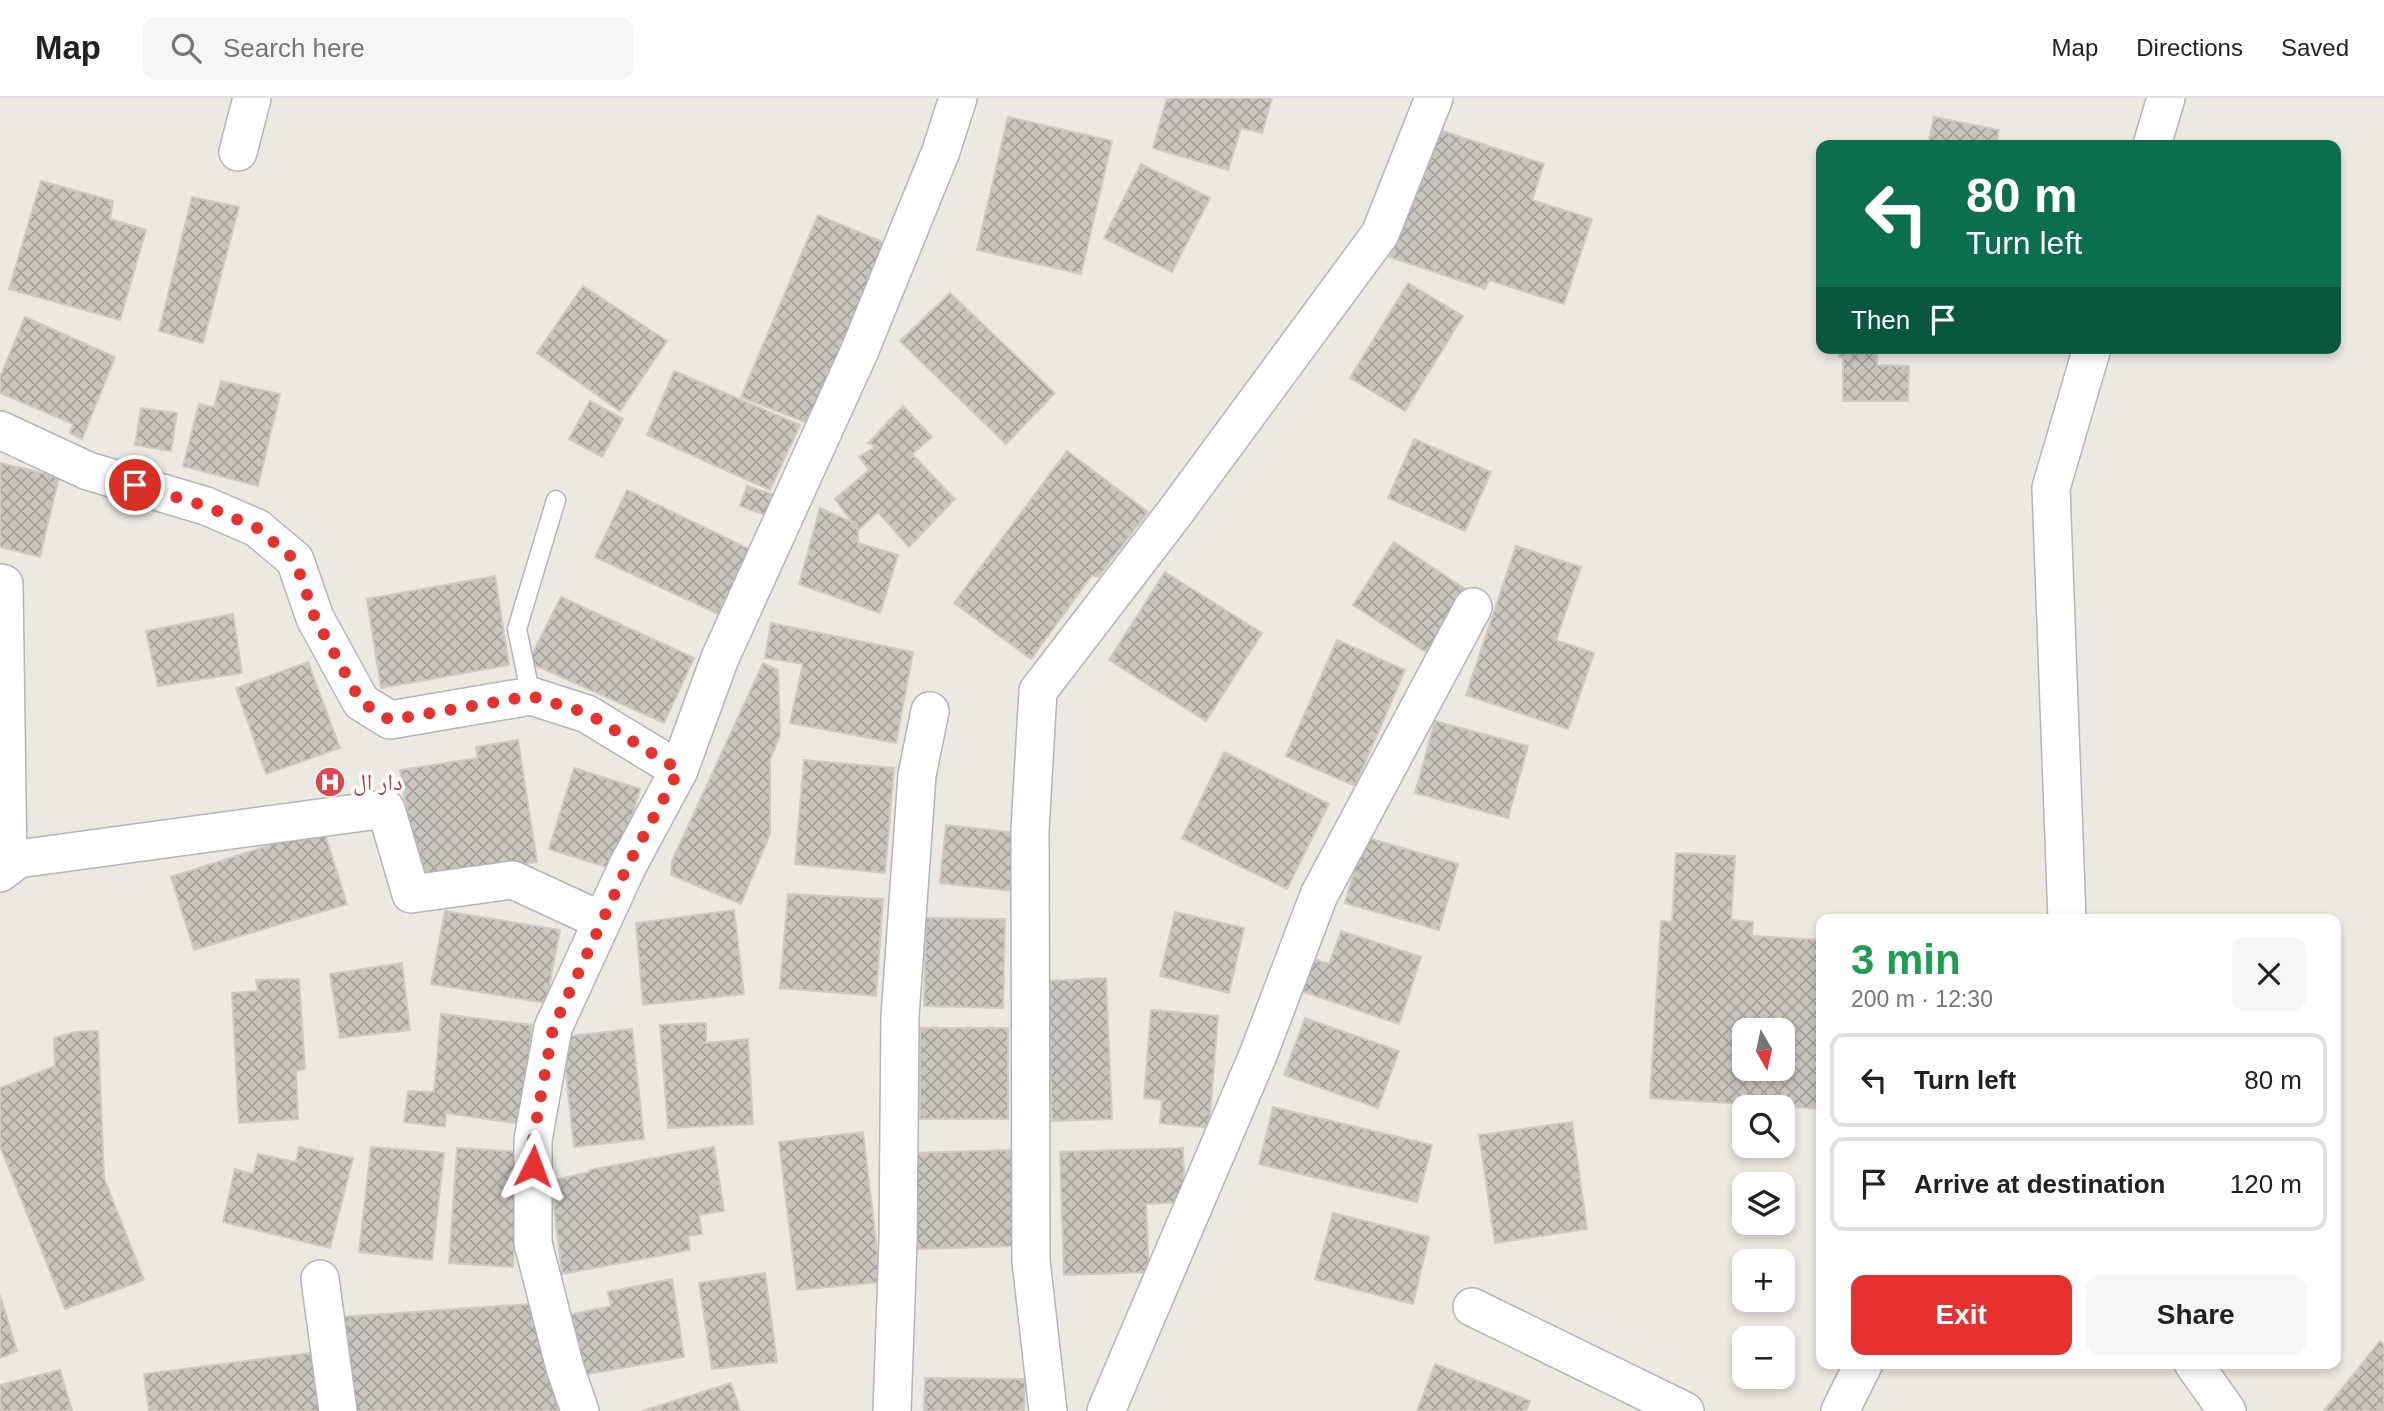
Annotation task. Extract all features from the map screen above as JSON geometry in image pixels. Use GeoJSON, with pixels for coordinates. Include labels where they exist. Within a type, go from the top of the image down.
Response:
{"type":"FeatureCollection","features":[{"type":"Feature","properties":{"kind":"street"},"geometry":{"type":"LineString","coordinates":[[238,152],[252,98]]}},
{"type":"Feature","properties":{"kind":"street"},"geometry":{"type":"LineString","coordinates":[[580,1411],[565,1368],[533,1243],[533,1140],[553,1028],[628,865],[679,770],[720,658],[860,350],[941,151],[958,98]]}},
{"type":"Feature","properties":{"kind":"street"},"geometry":{"type":"LineString","coordinates":[[1048,1411],[1031,1261],[1030,830],[1038,691],[1173,515],[1380,234],[1434,98]]}},
{"type":"Feature","properties":{"kind":"street"},"geometry":{"type":"LineString","coordinates":[[2153,140],[2166,98]]}},
{"type":"Feature","properties":{"kind":"street"},"geometry":{"type":"LineString","coordinates":[[2067,914],[2051,488],[2090,354]]}},
{"type":"Feature","properties":{"kind":"street"},"geometry":{"type":"LineString","coordinates":[[0,430],[88,471],[206,506],[257,528],[295,560],[315,618],[361,702],[390,720],[531,696],[587,713],[679,770]]}},
{"type":"Feature","properties":{"kind":"street"},"geometry":{"type":"LineString","coordinates":[[0,583],[4,584],[4,870]]}},
{"type":"Feature","properties":{"kind":"street"},"geometry":{"type":"LineString","coordinates":[[1106,1411],[1258,1055],[1319,895],[1473,607]]}},
{"type":"Feature","properties":{"kind":"street"},"geometry":{"type":"LineString","coordinates":[[892,1411],[898,1242],[900,1016],[916,775],[930,711]]}},
{"type":"Feature","properties":{"kind":"street"},"geometry":{"type":"LineString","coordinates":[[4,870],[18,859],[386,809],[411,894],[513,880],[602,921]]}},
{"type":"Feature","properties":{"kind":"street"},"geometry":{"type":"LineString","coordinates":[[320,1279],[338,1411]]}},
{"type":"Feature","properties":{"kind":"street"},"geometry":{"type":"LineString","coordinates":[[1472,1307],[1685,1411]]}},
{"type":"Feature","properties":{"kind":"street"},"geometry":{"type":"LineString","coordinates":[[1840,1411],[1861,1369]]}},
{"type":"Feature","properties":{"kind":"street"},"geometry":{"type":"LineString","coordinates":[[2197,1369],[2227,1411]]}},
{"type":"Feature","properties":{"kind":"lane"},"geometry":{"type":"LineString","coordinates":[[531,696],[517,629],[556,500]]}},
{"type":"Feature","properties":{"kind":"building"},"geometry":{"type":"Polygon","coordinates":[[[1167,98],[1272,98],[1262,133],[1241,128],[1228,170],[1153,148],[1167,98]]]}},
{"type":"Feature","properties":{"kind":"building"},"geometry":{"type":"Polygon","coordinates":[[[1008,117],[1112,141],[1081,274],[977,250],[1008,117]]]}},
{"type":"Feature","properties":{"kind":"building"},"geometry":{"type":"Polygon","coordinates":[[[1934,117],[1999,130],[1997,140],[1929,140],[1934,117]]]}},
{"type":"Feature","properties":{"kind":"building"},"geometry":{"type":"Polygon","coordinates":[[[1433,128],[1544,164],[1532,200],[1592,219],[1564,304],[1489,280],[1485,289],[1390,257],[1433,128]]]}},
{"type":"Feature","properties":{"kind":"building"},"geometry":{"type":"Polygon","coordinates":[[[1141,164],[1210,198],[1172,272],[1104,238],[1141,164]]]}},
{"type":"Feature","properties":{"kind":"building"},"geometry":{"type":"Polygon","coordinates":[[[41,181],[113,201],[110,219],[146,230],[120,320],[9,289],[41,181]]]}},
{"type":"Feature","properties":{"kind":"building"},"geometry":{"type":"Polygon","coordinates":[[[192,197],[239,207],[203,343],[159,331],[192,197]]]}},
{"type":"Feature","properties":{"kind":"building"},"geometry":{"type":"Polygon","coordinates":[[[818,215],[897,248],[820,428],[741,397],[818,215]]]}},
{"type":"Feature","properties":{"kind":"building"},"geometry":{"type":"Polygon","coordinates":[[[1408,283],[1463,316],[1405,411],[1350,378],[1408,283]]]}},
{"type":"Feature","properties":{"kind":"building"},"geometry":{"type":"Polygon","coordinates":[[[583,286],[667,341],[620,411],[537,353],[583,286]]]}},
{"type":"Feature","properties":{"kind":"building"},"geometry":{"type":"Polygon","coordinates":[[[950,293],[1055,393],[1006,444],[900,341],[950,293]]]}},
{"type":"Feature","properties":{"kind":"building"},"geometry":{"type":"Polygon","coordinates":[[[25,317],[115,357],[82,439],[70,433],[73,424],[0,393],[0,377],[25,317]]]}},
{"type":"Feature","properties":{"kind":"building"},"geometry":{"type":"Polygon","coordinates":[[[1839,354],[1877,354],[1877,365],[1909,366],[1908,401],[1843,401],[1843,357],[1839,357],[1839,354]]]}},
{"type":"Feature","properties":{"kind":"building"},"geometry":{"type":"Polygon","coordinates":[[[674,371],[800,425],[770,490],[647,435],[674,371]]]}},
{"type":"Feature","properties":{"kind":"building"},"geometry":{"type":"Polygon","coordinates":[[[221,381],[280,394],[258,486],[183,466],[199,404],[214,407],[221,381]]]}},
{"type":"Feature","properties":{"kind":"building"},"geometry":{"type":"Polygon","coordinates":[[[590,401],[623,419],[602,457],[569,439],[590,401]]]}},
{"type":"Feature","properties":{"kind":"building"},"geometry":{"type":"Polygon","coordinates":[[[903,406],[932,437],[912,454],[955,499],[909,547],[878,512],[858,530],[835,499],[869,470],[859,457],[876,446],[868,443],[903,406]]]}},
{"type":"Feature","properties":{"kind":"building"},"geometry":{"type":"Polygon","coordinates":[[[141,408],[177,413],[171,451],[135,445],[141,408]]]}},
{"type":"Feature","properties":{"kind":"building"},"geometry":{"type":"Polygon","coordinates":[[[1414,439],[1491,472],[1465,531],[1388,498],[1414,439]]]}},
{"type":"Feature","properties":{"kind":"building"},"geometry":{"type":"Polygon","coordinates":[[[1067,451],[1148,512],[1098,577],[1092,575],[1031,659],[954,603],[1067,451]]]}},
{"type":"Feature","properties":{"kind":"building"},"geometry":{"type":"Polygon","coordinates":[[[0,463],[59,477],[40,557],[0,547],[0,463]]]}},
{"type":"Feature","properties":{"kind":"building"},"geometry":{"type":"Polygon","coordinates":[[[747,486],[775,495],[768,516],[740,506],[747,486]]]}},
{"type":"Feature","properties":{"kind":"building"},"geometry":{"type":"Polygon","coordinates":[[[627,490],[751,550],[718,614],[595,557],[627,490]]]}},
{"type":"Feature","properties":{"kind":"building"},"geometry":{"type":"Polygon","coordinates":[[[820,508],[852,522],[858,530],[858,543],[898,555],[880,613],[799,584],[820,508]]]}},
{"type":"Feature","properties":{"kind":"building"},"geometry":{"type":"Polygon","coordinates":[[[1394,542],[1470,592],[1429,654],[1353,605],[1394,542]]]}},
{"type":"Feature","properties":{"kind":"building"},"geometry":{"type":"Polygon","coordinates":[[[1516,546],[1581,567],[1556,640],[1594,653],[1568,729],[1466,695],[1516,546]]]}},
{"type":"Feature","properties":{"kind":"building"},"geometry":{"type":"Polygon","coordinates":[[[1165,572],[1262,633],[1206,721],[1109,660],[1165,572]]]}},
{"type":"Feature","properties":{"kind":"building"},"geometry":{"type":"Polygon","coordinates":[[[495,576],[509,665],[381,688],[367,599],[495,576]]]}},
{"type":"Feature","properties":{"kind":"building"},"geometry":{"type":"Polygon","coordinates":[[[561,597],[694,658],[664,723],[528,662],[561,597]]]}},
{"type":"Feature","properties":{"kind":"building"},"geometry":{"type":"Polygon","coordinates":[[[233,614],[242,673],[158,686],[146,631],[233,614]]]}},
{"type":"Feature","properties":{"kind":"building"},"geometry":{"type":"Polygon","coordinates":[[[771,623],[913,652],[896,743],[790,723],[803,664],[765,658],[771,623]]]}},
{"type":"Feature","properties":{"kind":"building"},"geometry":{"type":"Polygon","coordinates":[[[1337,640],[1405,670],[1355,786],[1286,756],[1337,640]]]}},
{"type":"Feature","properties":{"kind":"building"},"geometry":{"type":"Polygon","coordinates":[[[308,662],[340,748],[266,774],[236,688],[308,662]]]}},
{"type":"Feature","properties":{"kind":"building"},"geometry":{"type":"Polygon","coordinates":[[[763,663],[778,670],[780,735],[770,760],[770,834],[741,904],[671,875],[672,861],[763,663]]]}},
{"type":"Feature","properties":{"kind":"building"},"geometry":{"type":"Polygon","coordinates":[[[1435,721],[1528,746],[1508,818],[1415,793],[1435,721]]]}},
{"type":"Feature","properties":{"kind":"building"},"geometry":{"type":"Polygon","coordinates":[[[518,740],[537,862],[418,881],[400,770],[478,758],[476,747],[518,740]]]}},
{"type":"Feature","properties":{"kind":"building"},"geometry":{"type":"Polygon","coordinates":[[[1224,752],[1329,804],[1287,889],[1182,838],[1224,752]]]}},
{"type":"Feature","properties":{"kind":"building"},"geometry":{"type":"Polygon","coordinates":[[[804,760],[894,768],[885,873],[795,864],[804,760]]]}},
{"type":"Feature","properties":{"kind":"building"},"geometry":{"type":"Polygon","coordinates":[[[574,768],[640,789],[616,870],[549,849],[574,768]]]}},
{"type":"Feature","properties":{"kind":"building"},"geometry":{"type":"Polygon","coordinates":[[[946,825],[1019,833],[1013,891],[940,883],[946,825]]]}},
{"type":"Feature","properties":{"kind":"building"},"geometry":{"type":"Polygon","coordinates":[[[323,828],[347,904],[194,950],[171,877],[323,828]]]}},
{"type":"Feature","properties":{"kind":"building"},"geometry":{"type":"Polygon","coordinates":[[[1364,837],[1458,864],[1439,930],[1345,903],[1364,837]]]}},
{"type":"Feature","properties":{"kind":"building"},"geometry":{"type":"Polygon","coordinates":[[[1676,853],[1735,856],[1731,920],[1753,922],[1752,936],[1816,940],[1816,1109],[1795,1107],[1795,1095],[1732,1095],[1732,1103],[1650,1098],[1661,921],[1672,922],[1676,853]]]}},
{"type":"Feature","properties":{"kind":"building"},"geometry":{"type":"Polygon","coordinates":[[[788,894],[883,899],[876,996],[780,988],[788,894]]]}},
{"type":"Feature","properties":{"kind":"building"},"geometry":{"type":"Polygon","coordinates":[[[734,910],[744,994],[643,1005],[636,923],[734,910]]]}},
{"type":"Feature","properties":{"kind":"building"},"geometry":{"type":"Polygon","coordinates":[[[445,911],[560,930],[546,1003],[431,984],[445,911]]]}},
{"type":"Feature","properties":{"kind":"building"},"geometry":{"type":"Polygon","coordinates":[[[1175,912],[1244,928],[1229,993],[1160,976],[1175,912]]]}},
{"type":"Feature","properties":{"kind":"building"},"geometry":{"type":"Polygon","coordinates":[[[926,918],[1005,919],[1003,1008],[924,1006],[926,918]]]}},
{"type":"Feature","properties":{"kind":"building"},"geometry":{"type":"Polygon","coordinates":[[[1341,931],[1421,957],[1399,1024],[1295,989],[1306,956],[1329,964],[1341,931]]]}},
{"type":"Feature","properties":{"kind":"building"},"geometry":{"type":"Polygon","coordinates":[[[402,963],[410,1030],[340,1038],[330,974],[402,963]]]}},
{"type":"Feature","properties":{"kind":"building"},"geometry":{"type":"Polygon","coordinates":[[[1106,978],[1112,1119],[1052,1121],[1047,981],[1106,978]]]}},
{"type":"Feature","properties":{"kind":"building"},"geometry":{"type":"Polygon","coordinates":[[[299,979],[305,1069],[296,1071],[298,1119],[239,1123],[232,993],[258,991],[256,980],[299,979]]]}},
{"type":"Feature","properties":{"kind":"building"},"geometry":{"type":"Polygon","coordinates":[[[1151,1010],[1218,1016],[1209,1128],[1160,1123],[1162,1100],[1144,1098],[1151,1010]]]}},
{"type":"Feature","properties":{"kind":"building"},"geometry":{"type":"Polygon","coordinates":[[[441,1014],[532,1025],[522,1124],[446,1113],[445,1127],[404,1122],[408,1091],[434,1092],[441,1014]]]}},
{"type":"Feature","properties":{"kind":"building"},"geometry":{"type":"Polygon","coordinates":[[[1305,1018],[1399,1051],[1378,1108],[1284,1075],[1305,1018]]]}},
{"type":"Feature","properties":{"kind":"building"},"geometry":{"type":"Polygon","coordinates":[[[706,1023],[706,1043],[748,1039],[753,1124],[668,1128],[660,1025],[706,1023]]]}},
{"type":"Feature","properties":{"kind":"building"},"geometry":{"type":"Polygon","coordinates":[[[920,1028],[1008,1028],[1008,1119],[920,1119],[920,1028]]]}},
{"type":"Feature","properties":{"kind":"building"},"geometry":{"type":"Polygon","coordinates":[[[632,1029],[644,1139],[574,1147],[562,1037],[632,1029]]]}},
{"type":"Feature","properties":{"kind":"building"},"geometry":{"type":"Polygon","coordinates":[[[98,1031],[104,1178],[144,1280],[65,1309],[0,1146],[0,1088],[55,1066],[54,1038],[75,1032],[98,1031]]]}},
{"type":"Feature","properties":{"kind":"building"},"geometry":{"type":"Polygon","coordinates":[[[1273,1107],[1432,1145],[1417,1202],[1259,1164],[1273,1107]]]}},
{"type":"Feature","properties":{"kind":"building"},"geometry":{"type":"Polygon","coordinates":[[[1572,1122],[1587,1229],[1495,1243],[1479,1135],[1572,1122]]]}},
{"type":"Feature","properties":{"kind":"building"},"geometry":{"type":"Polygon","coordinates":[[[863,1132],[881,1282],[797,1290],[779,1142],[863,1132]]]}},
{"type":"Feature","properties":{"kind":"building"},"geometry":{"type":"Polygon","coordinates":[[[299,1147],[353,1158],[330,1248],[223,1222],[235,1169],[253,1174],[258,1154],[296,1162],[299,1147]]]}},
{"type":"Feature","properties":{"kind":"building"},"geometry":{"type":"Polygon","coordinates":[[[371,1147],[444,1153],[432,1260],[359,1252],[371,1147]]]}},
{"type":"Feature","properties":{"kind":"building"},"geometry":{"type":"Polygon","coordinates":[[[714,1147],[724,1211],[699,1215],[702,1234],[688,1236],[690,1250],[562,1274],[551,1181],[589,1170],[714,1147]]]}},
{"type":"Feature","properties":{"kind":"building"},"geometry":{"type":"Polygon","coordinates":[[[457,1148],[520,1152],[513,1267],[449,1263],[457,1148]]]}},
{"type":"Feature","properties":{"kind":"building"},"geometry":{"type":"Polygon","coordinates":[[[1183,1148],[1185,1202],[1146,1204],[1149,1272],[1064,1275],[1060,1152],[1183,1148]]]}},
{"type":"Feature","properties":{"kind":"building"},"geometry":{"type":"Polygon","coordinates":[[[1012,1150],[1016,1246],[916,1249],[913,1153],[1012,1150]]]}},
{"type":"Feature","properties":{"kind":"building"},"geometry":{"type":"Polygon","coordinates":[[[1333,1213],[1429,1237],[1413,1304],[1315,1279],[1333,1213]]]}},
{"type":"Feature","properties":{"kind":"building"},"geometry":{"type":"Polygon","coordinates":[[[765,1273],[777,1362],[712,1369],[699,1283],[765,1273]]]}},
{"type":"Feature","properties":{"kind":"building"},"geometry":{"type":"Polygon","coordinates":[[[672,1279],[684,1357],[582,1375],[569,1315],[611,1306],[608,1292],[672,1279]]]}},
{"type":"Feature","properties":{"kind":"building"},"geometry":{"type":"Polygon","coordinates":[[[0,1295],[17,1351],[0,1358],[0,1295]]]}},
{"type":"Feature","properties":{"kind":"building"},"geometry":{"type":"Polygon","coordinates":[[[530,1304],[563,1411],[354,1411],[341,1317],[530,1304]]]}},
{"type":"Feature","properties":{"kind":"building"},"geometry":{"type":"Polygon","coordinates":[[[2380,1341],[2384,1345],[2384,1411],[2324,1411],[2380,1341]]]}},
{"type":"Feature","properties":{"kind":"building"},"geometry":{"type":"Polygon","coordinates":[[[318,1352],[325,1411],[149,1411],[144,1374],[318,1352]]]}},
{"type":"Feature","properties":{"kind":"building"},"geometry":{"type":"Polygon","coordinates":[[[1435,1364],[1530,1401],[1526,1411],[1417,1411],[1435,1364]]]}},
{"type":"Feature","properties":{"kind":"building"},"geometry":{"type":"Polygon","coordinates":[[[60,1370],[72,1411],[0,1411],[0,1385],[60,1370]]]}},
{"type":"Feature","properties":{"kind":"building"},"geometry":{"type":"Polygon","coordinates":[[[925,1378],[1025,1379],[1024,1411],[924,1411],[925,1378]]]}},
{"type":"Feature","properties":{"kind":"building"},"geometry":{"type":"Polygon","coordinates":[[[731,1383],[740,1411],[642,1411],[731,1383]]]}},
{"type":"Feature","properties":{"kind":"place","name":"دار ال"},"geometry":{"type":"Point","coordinates":[330,782]}},
{"type":"Feature","properties":{"kind":"route"},"geometry":{"type":"LineString","coordinates":[[135,485],[206,506],[257,528],[295,560],[315,618],[361,702],[390,720],[531,696],[587,713],[679,770],[628,865],[553,1028],[533,1140],[533,1166]]}}]}
